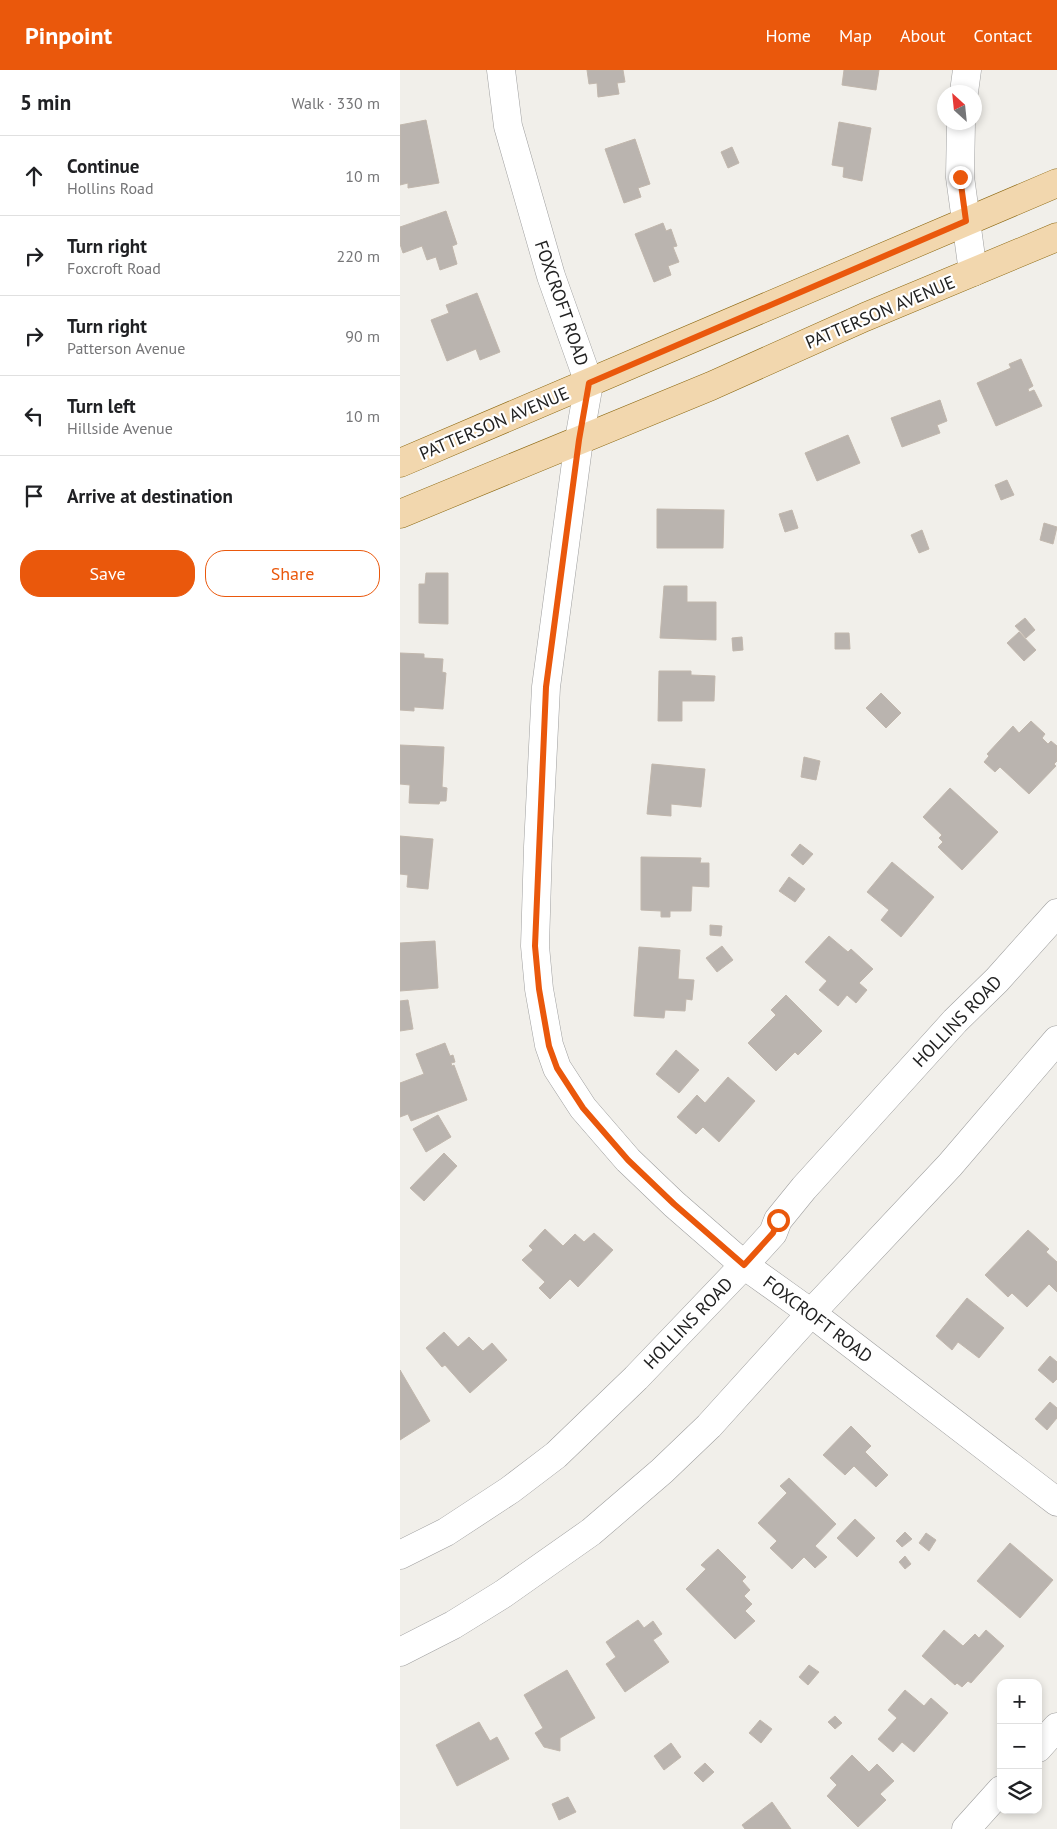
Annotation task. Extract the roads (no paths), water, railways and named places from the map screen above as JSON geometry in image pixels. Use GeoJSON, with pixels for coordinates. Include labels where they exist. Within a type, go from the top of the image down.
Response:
{"type":"FeatureCollection","features":[{"type":"Feature","properties":{"kind":"main road","name":"PATTERSON AVENUE"},"geometry":{"type":"LineString","coordinates":[[400,463],[1057,183]]}},
{"type":"Feature","properties":{"kind":"main road","name":"PATTERSON AVENUE"},"geometry":{"type":"LineString","coordinates":[[400,514],[711,386],[865,317],[1057,237]]}},
{"type":"Feature","properties":{"kind":"street","name":"FOXCROFT ROAD"},"geometry":{"type":"LineString","coordinates":[[501,70],[508,126],[551,276],[589,383],[579,440],[546,687],[538,838],[535,946],[539,989],[549,1046],[557,1068],[583,1108],[628,1160],[674,1204],[744,1265],[811,1313],[1057,1502]]}},
{"type":"Feature","properties":{"kind":"street"},"geometry":{"type":"LineString","coordinates":[[965,85],[967,70]]}},
{"type":"Feature","properties":{"kind":"street"},"geometry":{"type":"LineString","coordinates":[[961,130],[960,177],[974,272]]}},
{"type":"Feature","properties":{"kind":"street","name":"HOLLINS ROAD"},"geometry":{"type":"LineString","coordinates":[[400,1556],[446,1532],[510,1490],[556,1455],[636,1378],[773,1233],[778,1220],[804,1188],[955,1021],[997,980],[1057,913]]}},
{"type":"Feature","properties":{"kind":"street"},"geometry":{"type":"LineString","coordinates":[[400,1652],[453,1625],[503,1594],[591,1532],[662,1471],[709,1426],[811,1313],[950,1165],[1057,1040]]}},
{"type":"Feature","properties":{"kind":"street"},"geometry":{"type":"LineString","coordinates":[[1042,1744],[1057,1728]]}},
{"type":"Feature","properties":{"kind":"street"},"geometry":{"type":"LineString","coordinates":[[966,1829],[997,1794]]}}]}
